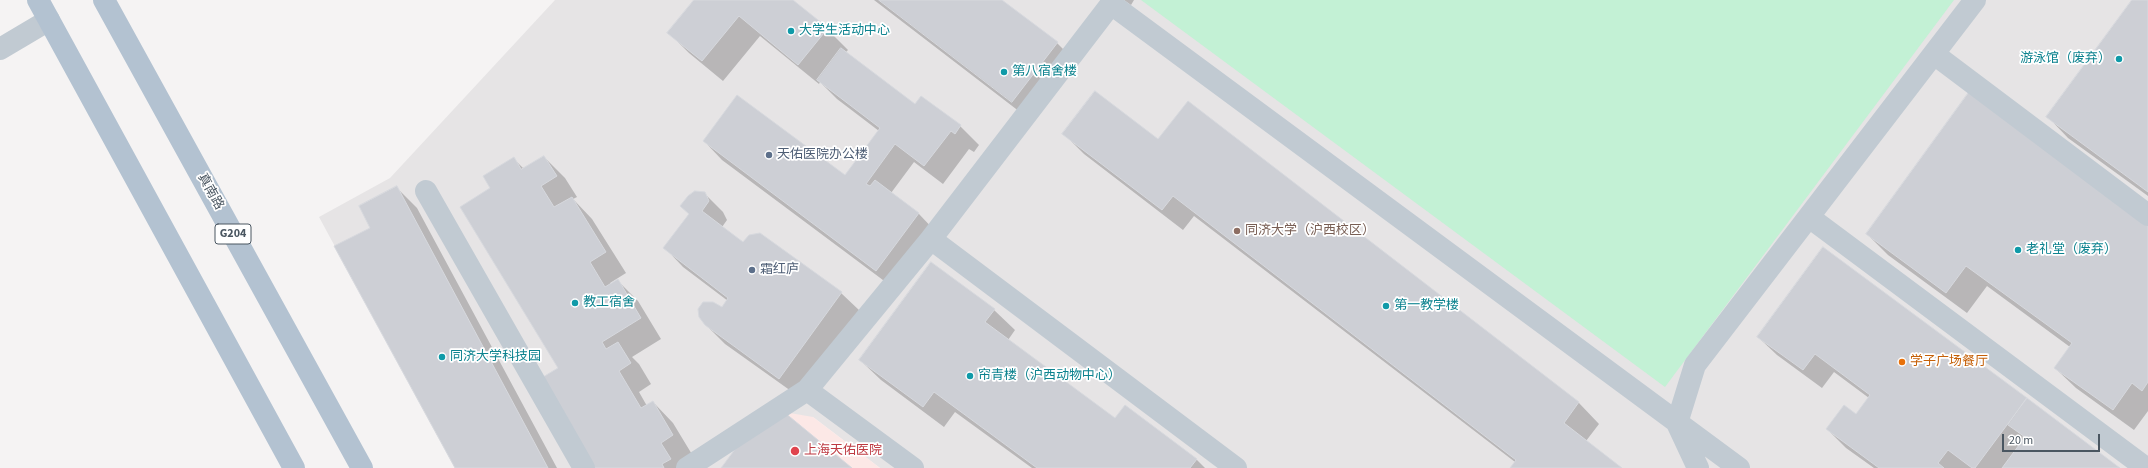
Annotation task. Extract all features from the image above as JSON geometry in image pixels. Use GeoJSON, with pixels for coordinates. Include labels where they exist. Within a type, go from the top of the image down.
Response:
{"type":"FeatureCollection","features":[{"type":"Feature","properties":{"kind":"main road"},"geometry":{"type":"LineString","coordinates":[[38,0],[294,468]]}},
{"type":"Feature","properties":{"kind":"main road","name":"真南路"},"geometry":{"type":"LineString","coordinates":[[104,0],[362,468]]}},
{"type":"Feature","properties":{"kind":"lane"},"geometry":{"type":"LineString","coordinates":[[1698,468],[1678,423],[1695,365],[1976,0]]}},
{"type":"Feature","properties":{"kind":"lane"},"geometry":{"type":"LineString","coordinates":[[687,468],[807,390],[931,239],[1112,2],[1738,468]]}},
{"type":"Feature","properties":{"kind":"lane"},"geometry":{"type":"LineString","coordinates":[[0,49],[49,20]]}},
{"type":"Feature","properties":{"kind":"lane"},"geometry":{"type":"LineString","coordinates":[[1934,54],[2148,215]]}},
{"type":"Feature","properties":{"kind":"lane"},"geometry":{"type":"LineString","coordinates":[[426,191],[584,468]]}},
{"type":"Feature","properties":{"kind":"lane"},"geometry":{"type":"LineString","coordinates":[[1809,217],[2146,468]]}},
{"type":"Feature","properties":{"kind":"lane"},"geometry":{"type":"LineString","coordinates":[[931,239],[1236,468]]}},
{"type":"Feature","properties":{"kind":"lane"},"geometry":{"type":"LineString","coordinates":[[807,390],[913,468]]}},
{"type":"Feature","properties":{"kind":"shaded area","name":"同济大学（沪西校区）"},"geometry":{"type":"Polygon","coordinates":[[[555,0],[2148,0],[2148,468],[880,468],[813,417],[747,433],[721,468],[455,468],[319,217],[390,178],[555,0]]]}},
{"type":"Feature","properties":{"kind":"shaded area","name":"上海天佑医院"},"geometry":{"type":"Polygon","coordinates":[[[784,412],[813,417],[880,468],[721,468],[747,433],[784,412]]]}},
{"type":"Feature","properties":{"kind":"green space"},"geometry":{"type":"Polygon","coordinates":[[[1141,0],[1954,0],[1665,387],[1141,0]]]}},
{"type":"Feature","properties":{"kind":"building","name":"大学生活动中心"},"geometry":{"type":"Polygon","coordinates":[[[694,0],[793,0],[828,28],[798,65],[739,16],[702,61],[667,33],[694,0]]]}},
{"type":"Feature","properties":{"kind":"building","name":"第八宿舍楼"},"geometry":{"type":"Polygon","coordinates":[[[879,0],[1002,0],[1058,42],[1012,102],[879,0]]]}},
{"type":"Feature","properties":{"kind":"building","name":"游泳馆（废弃）"},"geometry":{"type":"Polygon","coordinates":[[[2132,0],[2148,0],[2148,192],[2046,117],[2132,0]]]}},
{"type":"Feature","properties":{"kind":"building","name":"天佑医院办公楼"},"geometry":{"type":"Polygon","coordinates":[[[841,48],[915,104],[921,96],[961,125],[955,134],[951,131],[924,166],[895,144],[866,184],[870,186],[875,180],[919,213],[876,271],[703,141],[737,95],[845,175],[880,128],[817,80],[841,48]]]}},
{"type":"Feature","properties":{"kind":"building","name":"老礼堂（废弃）"},"geometry":{"type":"Polygon","coordinates":[[[1972,88],[2148,216],[2148,382],[2142,391],[2132,383],[2113,410],[2054,368],[2072,343],[1966,266],[1946,293],[1866,234],[1972,88]]]}},
{"type":"Feature","properties":{"kind":"building","name":"第一教学楼"},"geometry":{"type":"Polygon","coordinates":[[[1095,91],[1158,139],[1188,101],[1579,402],[1564,423],[1622,468],[1510,468],[1516,460],[1173,196],[1162,210],[1062,134],[1095,91]]]}},
{"type":"Feature","properties":{"kind":"building","name":"教工宿舍"},"geometry":{"type":"Polygon","coordinates":[[[544,156],[557,176],[541,186],[554,207],[572,197],[606,252],[590,262],[605,287],[618,279],[641,318],[602,342],[606,349],[618,342],[631,363],[619,371],[641,408],[653,401],[673,435],[661,443],[671,459],[662,464],[664,468],[592,468],[538,380],[558,368],[460,207],[490,188],[483,176],[514,157],[521,169],[544,156]]]}},
{"type":"Feature","properties":{"kind":"building","name":"同济大学科技园"},"geometry":{"type":"Polygon","coordinates":[[[397,186],[548,468],[455,468],[334,246],[370,228],[359,206],[397,186]]]}},
{"type":"Feature","properties":{"kind":"building","name":"霜红庐"},"geometry":{"type":"Polygon","coordinates":[[[695,191],[705,192],[709,201],[702,211],[743,242],[749,235],[760,233],[842,292],[779,379],[705,325],[699,317],[698,309],[703,302],[713,302],[722,307],[728,298],[663,248],[689,214],[680,206],[688,196],[695,191]]]}},
{"type":"Feature","properties":{"kind":"building","name":"学子广场餐厅"},"geometry":{"type":"Polygon","coordinates":[[[1823,247],[2027,398],[1975,468],[1972,468],[1948,450],[1938,463],[1944,468],[1879,468],[1826,429],[1844,405],[1856,414],[1870,395],[1815,354],[1803,370],[1757,337],[1823,247]]]}},
{"type":"Feature","properties":{"kind":"building","name":"帘青楼（沪西动物中心）"},"geometry":{"type":"Polygon","coordinates":[[[931,262],[995,309],[985,322],[1115,418],[1125,405],[1197,459],[1190,468],[1037,468],[934,392],[923,407],[859,360],[931,262]]]}},
{"type":"Feature","properties":{"kind":"building"},"geometry":{"type":"Polygon","coordinates":[[[2027,398],[2120,468],[2002,468],[2025,437],[2008,425],[2027,398]]]}},
{"type":"Feature","properties":{"kind":"building","name":"上海天佑医院"},"geometry":{"type":"Polygon","coordinates":[[[784,412],[852,468],[721,468],[747,433],[784,412]]]}},
{"type":"Feature","properties":{"kind":"place","name":"大学生活动中心"},"geometry":{"type":"Point","coordinates":[791,31]}},
{"type":"Feature","properties":{"kind":"place","name":"游泳馆（废弃）"},"geometry":{"type":"Point","coordinates":[2119,59]}},
{"type":"Feature","properties":{"kind":"place","name":"第八宿舍楼"},"geometry":{"type":"Point","coordinates":[1004,72]}},
{"type":"Feature","properties":{"kind":"place","name":"天佑医院办公楼"},"geometry":{"type":"Point","coordinates":[769,155]}},
{"type":"Feature","properties":{"kind":"place","name":"同济大学（沪西校区）"},"geometry":{"type":"Point","coordinates":[1237,231]}},
{"type":"Feature","properties":{"kind":"place","name":"老礼堂（废弃）"},"geometry":{"type":"Point","coordinates":[2018,250]}},
{"type":"Feature","properties":{"kind":"place","name":"霜红庐"},"geometry":{"type":"Point","coordinates":[752,270]}},
{"type":"Feature","properties":{"kind":"place","name":"教工宿舍"},"geometry":{"type":"Point","coordinates":[575,303]}},
{"type":"Feature","properties":{"kind":"place","name":"第一教学楼"},"geometry":{"type":"Point","coordinates":[1386,306]}},
{"type":"Feature","properties":{"kind":"place","name":"同济大学科技园"},"geometry":{"type":"Point","coordinates":[442,357]}},
{"type":"Feature","properties":{"kind":"place","name":"学子广场餐厅"},"geometry":{"type":"Point","coordinates":[1902,362]}},
{"type":"Feature","properties":{"kind":"place","name":"帘青楼（沪西动物中心）"},"geometry":{"type":"Point","coordinates":[970,376]}},
{"type":"Feature","properties":{"kind":"place","name":"上海天佑医院"},"geometry":{"type":"Point","coordinates":[795,451]}}]}
